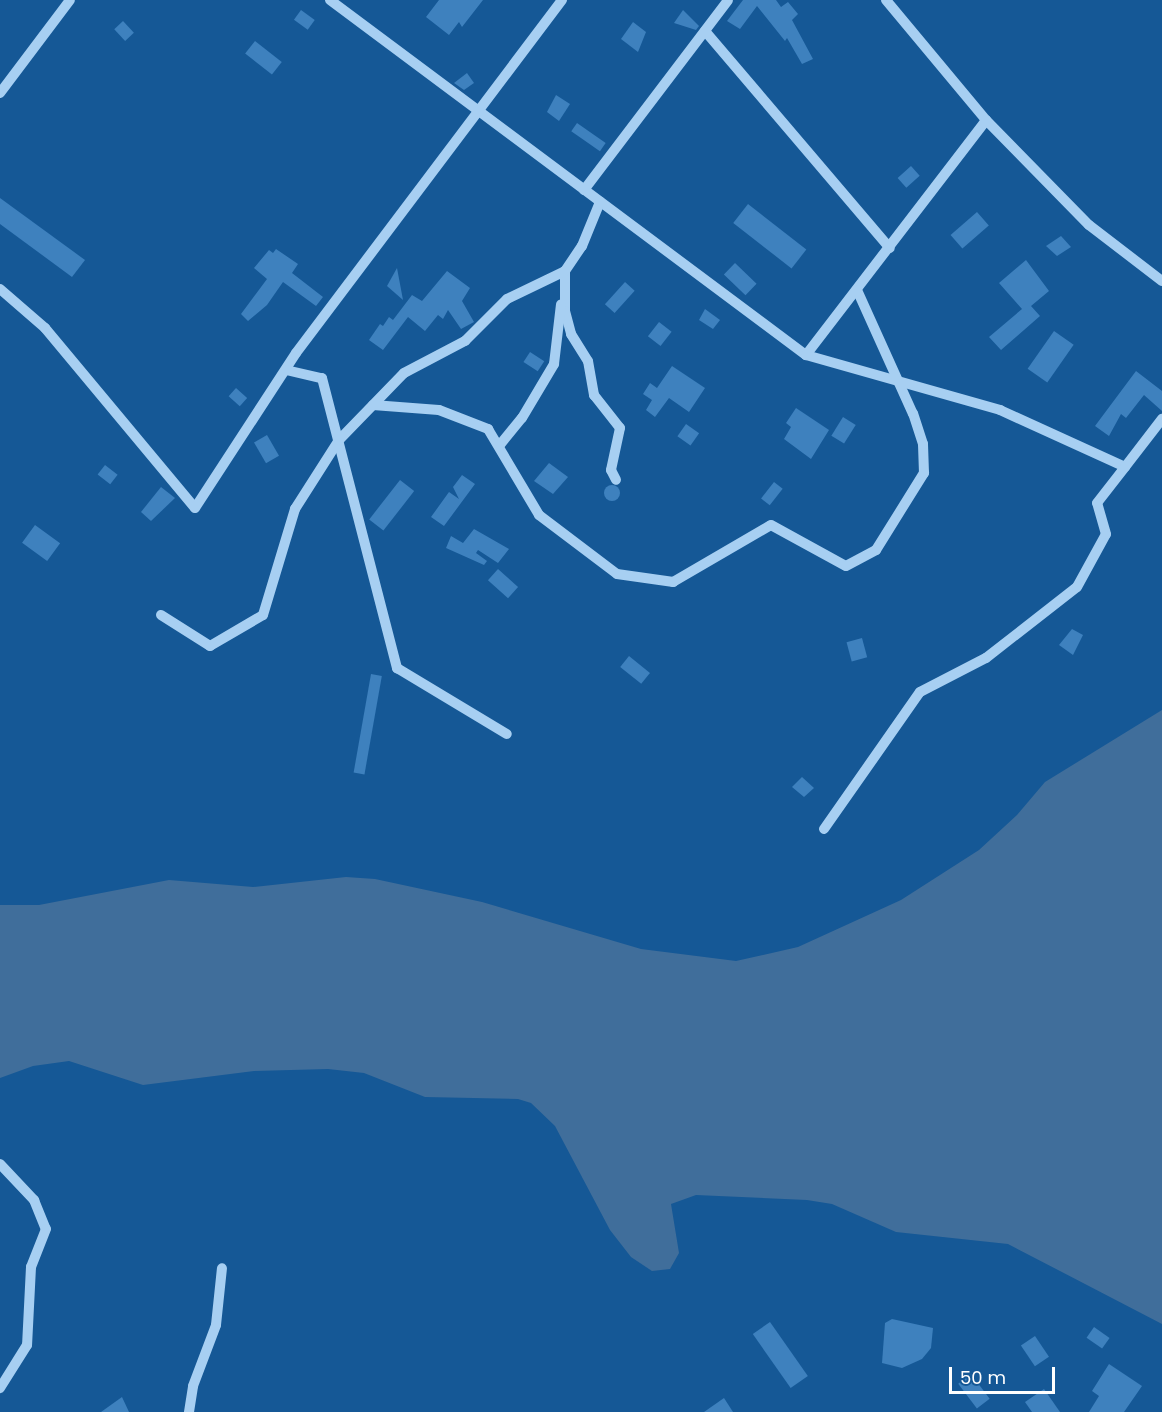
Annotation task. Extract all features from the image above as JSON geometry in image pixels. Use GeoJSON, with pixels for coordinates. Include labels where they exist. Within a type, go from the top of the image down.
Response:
{"type":"FeatureCollection","features":[{"type":"Feature","properties":{"kind":"street"},"geometry":{"type":"LineString","coordinates":[[0,93],[70,0]]}},
{"type":"Feature","properties":{"kind":"street"},"geometry":{"type":"LineString","coordinates":[[330,0],[806,355],[1000,410],[1125,468]]}},
{"type":"Feature","properties":{"kind":"street"},"geometry":{"type":"LineString","coordinates":[[0,289],[45,328],[195,508],[286,370],[560,4],[548,0]]}},
{"type":"Feature","properties":{"kind":"street"},"geometry":{"type":"LineString","coordinates":[[584,190],[728,0]]}},
{"type":"Feature","properties":{"kind":"street"},"geometry":{"type":"LineString","coordinates":[[886,0],[986,120],[1089,225],[1162,282]]}},
{"type":"Feature","properties":{"kind":"street"},"geometry":{"type":"LineString","coordinates":[[705,31],[890,248]]}},
{"type":"Feature","properties":{"kind":"street"},"geometry":{"type":"LineString","coordinates":[[806,355],[986,120]]}},
{"type":"Feature","properties":{"kind":"street"},"geometry":{"type":"LineString","coordinates":[[499,446],[522,418],[554,364],[566,271],[582,246],[600,202]]}},
{"type":"Feature","properties":{"kind":"street"},"geometry":{"type":"LineString","coordinates":[[161,615],[210,646],[263,615],[295,509],[339,440],[404,373],[465,341],[507,299],[566,271]]}},
{"type":"Feature","properties":{"kind":"street"},"geometry":{"type":"LineString","coordinates":[[566,271],[565,311],[571,334],[588,360],[594,394],[620,428],[611,470],[616,480]]}},
{"type":"Feature","properties":{"kind":"street"},"geometry":{"type":"LineString","coordinates":[[373,405],[439,410],[488,429],[539,515],[617,574],[673,582],[771,525],[846,566],[876,550],[924,473],[923,444],[857,290]]}},
{"type":"Feature","properties":{"kind":"street"},"geometry":{"type":"LineString","coordinates":[[286,370],[322,378],[397,668],[507,734]]}},
{"type":"Feature","properties":{"kind":"street"},"geometry":{"type":"LineString","coordinates":[[824,829],[920,692],[986,657],[1077,587],[1106,534],[1097,503],[1162,419]]}},
{"type":"Feature","properties":{"kind":"street"},"geometry":{"type":"LineString","coordinates":[[0,1164],[34,1200],[46,1229],[31,1267],[27,1345],[0,1388]]}},
{"type":"Feature","properties":{"kind":"street"},"geometry":{"type":"LineString","coordinates":[[189,1412],[193,1386],[216,1324],[222,1268]]}},
{"type":"Feature","properties":{"kind":"water"},"geometry":{"type":"Polygon","coordinates":[[[1162,710],[1162,1324],[1008,1244],[896,1232],[832,1204],[807,1200],[696,1195],[671,1204],[679,1253],[670,1269],[652,1271],[631,1257],[610,1230],[555,1126],[531,1103],[518,1099],[425,1097],[364,1073],[328,1069],[254,1071],[143,1085],[69,1061],[33,1066],[0,1078],[0,905],[39,905],[169,880],[253,887],[346,877],[375,879],[482,902],[641,949],[736,961],[798,947],[901,900],[979,850],[1017,815],[1045,782],[1162,710]]]}},
{"type":"Feature","properties":{"kind":"building"},"geometry":{"type":"Polygon","coordinates":[[[439,0],[483,0],[462,27],[459,22],[449,35],[426,17],[439,0]]]}},
{"type":"Feature","properties":{"kind":"building"},"geometry":{"type":"Polygon","coordinates":[[[743,0],[776,0],[781,7],[788,2],[798,14],[792,20],[813,59],[802,64],[787,38],[785,41],[757,6],[740,29],[727,21],[743,0]]]}},
{"type":"Feature","properties":{"kind":"building"},"geometry":{"type":"Polygon","coordinates":[[[301,10],[315,20],[308,30],[294,20],[301,10]]]}},
{"type":"Feature","properties":{"kind":"building"},"geometry":{"type":"Polygon","coordinates":[[[683,10],[699,26],[696,30],[674,23],[683,10]]]}},
{"type":"Feature","properties":{"kind":"building"},"geometry":{"type":"Polygon","coordinates":[[[123,21],[134,33],[125,41],[114,29],[123,21]]]}},
{"type":"Feature","properties":{"kind":"building"},"geometry":{"type":"Polygon","coordinates":[[[633,22],[646,32],[638,52],[621,39],[633,22]]]}},
{"type":"Feature","properties":{"kind":"building"},"geometry":{"type":"Polygon","coordinates":[[[255,41],[282,62],[272,75],[245,54],[255,41]]]}},
{"type":"Feature","properties":{"kind":"building"},"geometry":{"type":"Polygon","coordinates":[[[467,73],[474,83],[464,90],[454,83],[467,73]]]}},
{"type":"Feature","properties":{"kind":"building"},"geometry":{"type":"Polygon","coordinates":[[[556,95],[570,104],[559,121],[547,112],[556,95]]]}},
{"type":"Feature","properties":{"kind":"building"},"geometry":{"type":"Polygon","coordinates":[[[577,123],[606,143],[600,151],[571,131],[577,123]]]}},
{"type":"Feature","properties":{"kind":"building"},"geometry":{"type":"Polygon","coordinates":[[[911,166],[920,176],[906,188],[898,178],[911,166]]]}},
{"type":"Feature","properties":{"kind":"building"},"geometry":{"type":"Polygon","coordinates":[[[0,198],[85,260],[72,277],[0,224],[0,198]]]}},
{"type":"Feature","properties":{"kind":"building"},"geometry":{"type":"Polygon","coordinates":[[[748,204],[806,250],[792,268],[733,223],[748,204]]]}},
{"type":"Feature","properties":{"kind":"building"},"geometry":{"type":"Polygon","coordinates":[[[977,212],[989,226],[962,249],[951,235],[977,212]]]}},
{"type":"Feature","properties":{"kind":"building"},"geometry":{"type":"Polygon","coordinates":[[[1061,236],[1071,247],[1057,256],[1046,246],[1061,236]]]}},
{"type":"Feature","properties":{"kind":"building"},"geometry":{"type":"Polygon","coordinates":[[[276,249],[298,264],[292,273],[323,297],[316,306],[283,282],[267,305],[248,321],[241,314],[267,279],[254,268],[269,250],[273,253],[276,249]]]}},
{"type":"Feature","properties":{"kind":"building"},"geometry":{"type":"Polygon","coordinates":[[[1026,260],[1049,291],[1031,306],[1040,316],[1001,350],[989,337],[1022,309],[999,283],[1026,260]]]}},
{"type":"Feature","properties":{"kind":"building"},"geometry":{"type":"Polygon","coordinates":[[[735,263],[757,284],[745,295],[724,275],[735,263]]]}},
{"type":"Feature","properties":{"kind":"building"},"geometry":{"type":"Polygon","coordinates":[[[397,268],[403,300],[387,286],[397,268]]]}},
{"type":"Feature","properties":{"kind":"building"},"geometry":{"type":"Polygon","coordinates":[[[447,271],[470,288],[462,301],[474,322],[461,329],[448,310],[443,319],[438,315],[425,331],[408,317],[383,350],[369,340],[380,324],[383,326],[389,317],[393,320],[412,295],[422,301],[447,271]]]}},
{"type":"Feature","properties":{"kind":"building"},"geometry":{"type":"Polygon","coordinates":[[[625,282],[635,291],[615,313],[605,304],[625,282]]]}},
{"type":"Feature","properties":{"kind":"building"},"geometry":{"type":"Polygon","coordinates":[[[705,309],[720,320],[713,329],[699,320],[705,309]]]}},
{"type":"Feature","properties":{"kind":"building"},"geometry":{"type":"Polygon","coordinates":[[[659,322],[672,332],[661,346],[648,336],[659,322]]]}},
{"type":"Feature","properties":{"kind":"building"},"geometry":{"type":"Polygon","coordinates":[[[1054,331],[1074,345],[1047,382],[1028,369],[1054,331]]]}},
{"type":"Feature","properties":{"kind":"building"},"geometry":{"type":"Polygon","coordinates":[[[530,352],[544,361],[538,371],[523,362],[530,352]]]}},
{"type":"Feature","properties":{"kind":"building"},"geometry":{"type":"Polygon","coordinates":[[[672,366],[705,388],[689,412],[669,398],[655,417],[646,410],[652,400],[643,394],[650,383],[657,388],[672,366]]]}},
{"type":"Feature","properties":{"kind":"building"},"geometry":{"type":"Polygon","coordinates":[[[1136,371],[1162,391],[1162,411],[1144,395],[1126,418],[1121,414],[1109,436],[1095,426],[1136,371]]]}},
{"type":"Feature","properties":{"kind":"building"},"geometry":{"type":"Polygon","coordinates":[[[236,388],[247,398],[240,406],[229,396],[236,388]]]}},
{"type":"Feature","properties":{"kind":"building"},"geometry":{"type":"Polygon","coordinates":[[[796,408],[829,430],[811,459],[784,439],[791,427],[786,423],[796,408]]]}},
{"type":"Feature","properties":{"kind":"building"},"geometry":{"type":"Polygon","coordinates":[[[843,417],[856,425],[844,444],[831,436],[843,417]]]}},
{"type":"Feature","properties":{"kind":"building"},"geometry":{"type":"Polygon","coordinates":[[[686,424],[699,433],[691,445],[677,436],[686,424]]]}},
{"type":"Feature","properties":{"kind":"building"},"geometry":{"type":"Polygon","coordinates":[[[267,435],[279,456],[266,463],[254,442],[267,435]]]}},
{"type":"Feature","properties":{"kind":"building"},"geometry":{"type":"Polygon","coordinates":[[[549,463],[568,477],[553,494],[534,481],[549,463]]]}},
{"type":"Feature","properties":{"kind":"building"},"geometry":{"type":"Polygon","coordinates":[[[105,465],[118,475],[110,484],[98,474],[105,465]]]}},
{"type":"Feature","properties":{"kind":"building"},"geometry":{"type":"Polygon","coordinates":[[[462,475],[475,484],[444,526],[431,517],[449,492],[459,499],[453,487],[462,475]]]}},
{"type":"Feature","properties":{"kind":"building"},"geometry":{"type":"Polygon","coordinates":[[[400,480],[414,491],[383,530],[369,519],[400,480]]]}},
{"type":"Feature","properties":{"kind":"building"},"geometry":{"type":"Polygon","coordinates":[[[774,482],[783,489],[770,505],[761,499],[774,482]]]}},
{"type":"Feature","properties":{"kind":"building"},"geometry":{"type":"Polygon","coordinates":[[[609,485],[615,485],[620,493],[618,499],[609,501],[604,496],[604,490],[609,485]]]}},
{"type":"Feature","properties":{"kind":"building"},"geometry":{"type":"Polygon","coordinates":[[[161,487],[175,498],[151,521],[141,512],[161,487]]]}},
{"type":"Feature","properties":{"kind":"building"},"geometry":{"type":"Polygon","coordinates":[[[35,525],[60,543],[47,561],[22,543],[35,525]]]}},
{"type":"Feature","properties":{"kind":"building"},"geometry":{"type":"Polygon","coordinates":[[[474,529],[509,549],[498,563],[478,550],[476,553],[487,561],[484,565],[446,548],[451,536],[463,543],[474,529]]]}},
{"type":"Feature","properties":{"kind":"building"},"geometry":{"type":"Polygon","coordinates":[[[498,569],[518,587],[508,598],[488,580],[498,569]]]}},
{"type":"Feature","properties":{"kind":"building"},"geometry":{"type":"Polygon","coordinates":[[[1072,629],[1083,635],[1073,655],[1059,645],[1072,629]]]}},
{"type":"Feature","properties":{"kind":"building"},"geometry":{"type":"Polygon","coordinates":[[[862,638],[867,657],[852,661],[847,642],[862,638]]]}},
{"type":"Feature","properties":{"kind":"building"},"geometry":{"type":"Polygon","coordinates":[[[629,656],[650,673],[641,684],[620,667],[629,656]]]}},
{"type":"Feature","properties":{"kind":"building"},"geometry":{"type":"Polygon","coordinates":[[[371,674],[382,676],[364,774],[354,772],[371,674]]]}},
{"type":"Feature","properties":{"kind":"building"},"geometry":{"type":"Polygon","coordinates":[[[802,777],[814,788],[804,797],[792,787],[802,777]]]}},
{"type":"Feature","properties":{"kind":"building"},"geometry":{"type":"Polygon","coordinates":[[[892,1319],[933,1328],[931,1348],[922,1359],[902,1368],[882,1363],[885,1323],[892,1319]]]}},
{"type":"Feature","properties":{"kind":"building"},"geometry":{"type":"Polygon","coordinates":[[[770,1322],[808,1376],[791,1388],[753,1334],[770,1322]]]}},
{"type":"Feature","properties":{"kind":"building"},"geometry":{"type":"Polygon","coordinates":[[[1094,1327],[1110,1338],[1102,1349],[1087,1338],[1094,1327]]]}},
{"type":"Feature","properties":{"kind":"building"},"geometry":{"type":"Polygon","coordinates":[[[1035,1336],[1049,1357],[1035,1366],[1021,1346],[1035,1336]]]}},
{"type":"Feature","properties":{"kind":"building"},"geometry":{"type":"Polygon","coordinates":[[[1109,1364],[1142,1386],[1124,1412],[1089,1412],[1099,1396],[1092,1391],[1109,1364]]]}},
{"type":"Feature","properties":{"kind":"building"},"geometry":{"type":"Polygon","coordinates":[[[971,1374],[990,1399],[977,1408],[958,1384],[971,1374]]]}},
{"type":"Feature","properties":{"kind":"building"},"geometry":{"type":"Polygon","coordinates":[[[1044,1389],[1060,1412],[1032,1412],[1025,1402],[1044,1389]]]}},
{"type":"Feature","properties":{"kind":"building"},"geometry":{"type":"Polygon","coordinates":[[[122,1397],[129,1412],[101,1412],[122,1397]]]}},
{"type":"Feature","properties":{"kind":"building"},"geometry":{"type":"Polygon","coordinates":[[[724,1398],[733,1412],[704,1412],[724,1398]]]}}]}
